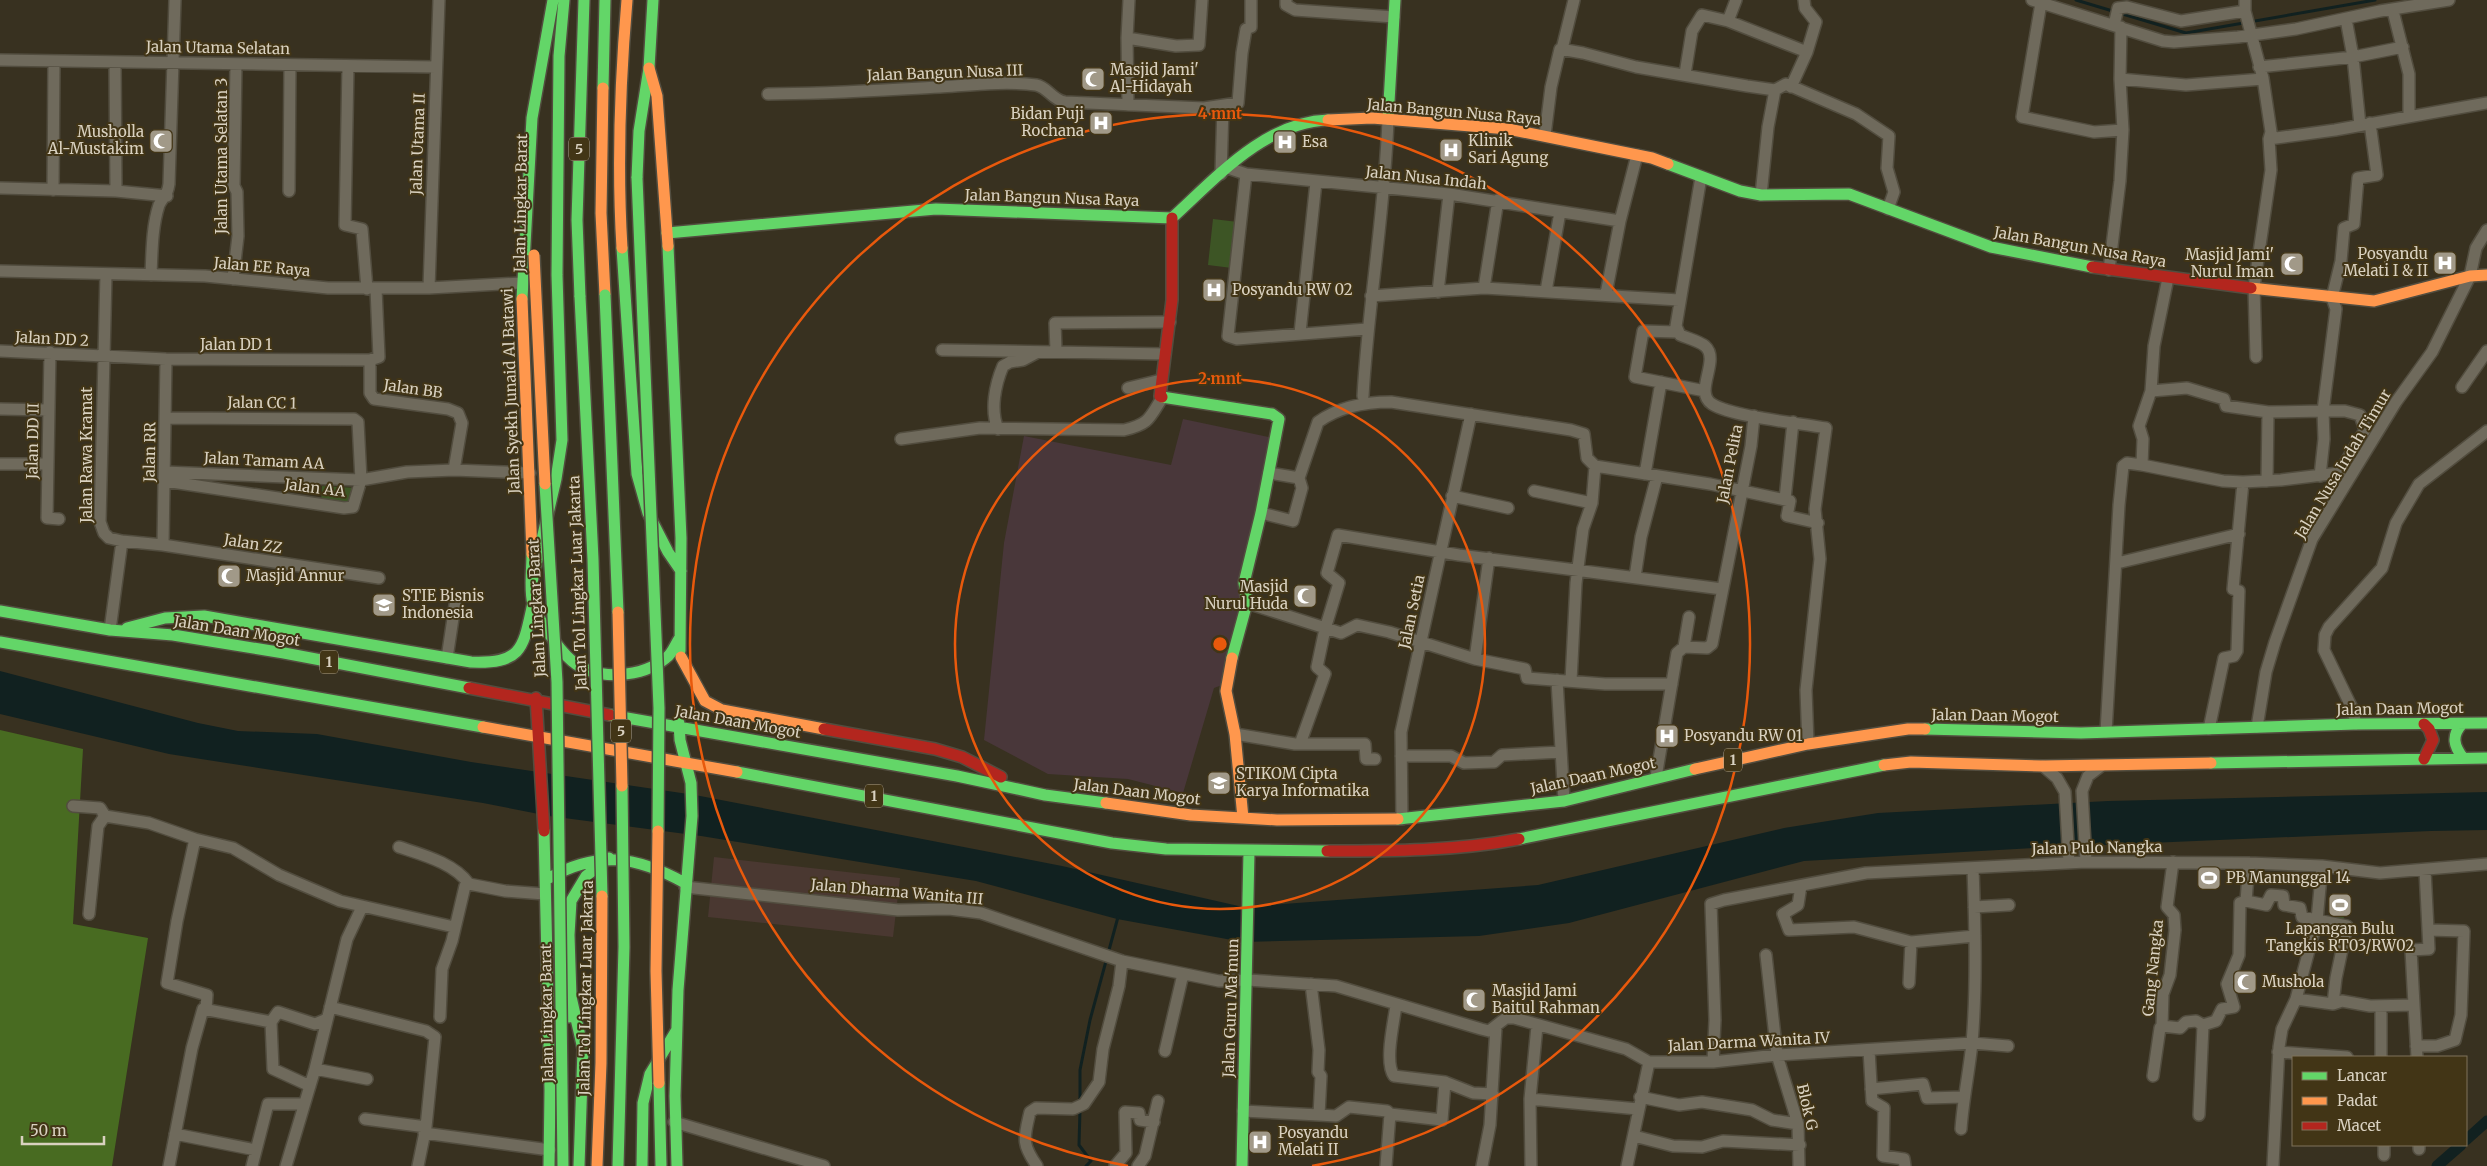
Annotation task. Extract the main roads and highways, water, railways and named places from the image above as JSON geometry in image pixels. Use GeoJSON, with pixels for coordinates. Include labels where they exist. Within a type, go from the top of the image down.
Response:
{"type":"FeatureCollection","features":[{"type":"Feature","properties":{"kind":"main road","name":"Jalan Syekh Junaid Al Batawi"},"geometry":{"type":"LineString","coordinates":[[533,603],[530,474],[521,283],[532,118],[553,0]]}},
{"type":"Feature","properties":{"kind":"main road"},"geometry":{"type":"LineString","coordinates":[[532,582],[556,479],[562,440],[557,275],[559,56],[564,0]]}},
{"type":"Feature","properties":{"kind":"main road","name":"Jalan Tol Lingkar Luar Jakarta"},"geometry":{"type":"LineString","coordinates":[[584,0],[577,220],[593,559],[602,841],[601,1063],[597,1166]]}},
{"type":"Feature","properties":{"kind":"main road","name":"5"},"geometry":{"type":"LineString","coordinates":[[605,0],[601,213],[620,652],[624,946],[618,1166]]}},
{"type":"Feature","properties":{"kind":"main road"},"geometry":{"type":"LineString","coordinates":[[627,0],[622,62],[620,216],[633,432],[639,482],[648,513],[668,552],[681,571]]}},
{"type":"Feature","properties":{"kind":"main road"},"geometry":{"type":"LineString","coordinates":[[652,0],[649,68],[639,131],[637,178],[659,708],[656,970],[661,1166]]}},
{"type":"Feature","properties":{"kind":"main road"},"geometry":{"type":"LineString","coordinates":[[1388,119],[1395,0]]}},
{"type":"Feature","properties":{"kind":"main road","name":"Jalan Lingkar Barat"},"geometry":{"type":"LineString","coordinates":[[544,50],[538,118],[534,255],[536,330],[557,682],[563,1166]]}},
{"type":"Feature","properties":{"kind":"main road"},"geometry":{"type":"LineString","coordinates":[[649,68],[657,96],[667,233],[681,571],[681,657],[705,701],[722,710],[915,745],[962,757],[1005,779],[1045,795]]}},
{"type":"Feature","properties":{"kind":"main road","name":"Jalan Bangun Nusa Raya"},"geometry":{"type":"LineString","coordinates":[[667,233],[936,208],[1172,218],[1225,171],[1268,138],[1292,125],[1314,120],[1337,118],[1388,119],[1508,129],[1545,135],[1637,155],[1685,170],[1740,191],[1761,195],[1849,194],[1991,247],[2108,270],[2332,298],[2374,300],[2470,276],[2487,275]]}},
{"type":"Feature","properties":{"kind":"main road"},"geometry":{"type":"LineString","coordinates":[[1172,218],[1174,269],[1170,322],[1159,391],[1162,398],[1272,414],[1278,416],[1279,423],[1261,513],[1244,583],[1247,603],[1227,675],[1228,712],[1235,734],[1243,818]]}},
{"type":"Feature","properties":{"kind":"main road"},"geometry":{"type":"LineString","coordinates":[[533,603],[561,649],[572,661],[585,668],[603,673],[624,674],[649,669],[668,657],[680,639]]}},
{"type":"Feature","properties":{"kind":"main road"},"geometry":{"type":"LineString","coordinates":[[115,630],[176,614],[204,616],[447,658],[495,664],[510,658],[525,641],[533,603]]}},
{"type":"Feature","properties":{"kind":"main road","name":"Jalan Daan Mogot"},"geometry":{"type":"LineString","coordinates":[[0,611],[115,630],[173,634],[878,761],[1045,795],[1182,814],[1243,818],[1339,821],[1402,819],[1564,801],[1808,744],[1908,729],[2106,732],[2356,724],[2487,723]]}},
{"type":"Feature","properties":{"kind":"main road","name":"1"},"geometry":{"type":"LineString","coordinates":[[0,642],[538,738],[687,762],[1112,843],[1166,849],[1249,852],[1402,851],[1454,848],[1532,837],[1871,766],[1912,762],[2043,766],[2487,758]]}},
{"type":"Feature","properties":{"kind":"main road","name":"Jalan Lingkar Barat"},"geometry":{"type":"LineString","coordinates":[[536,700],[538,738],[542,764],[548,992],[549,1166]]}},
{"type":"Feature","properties":{"kind":"main road"},"geometry":{"type":"LineString","coordinates":[[2424,724],[2430,729],[2433,740],[2424,759]]}},
{"type":"Feature","properties":{"kind":"main road"},"geometry":{"type":"LineString","coordinates":[[2462,724],[2457,728],[2453,741],[2454,747],[2463,758]]}},
{"type":"Feature","properties":{"kind":"main road"},"geometry":{"type":"LineString","coordinates":[[677,1166],[674,1122],[676,1031],[685,885],[691,847],[691,791],[687,762],[681,750],[679,725]]}},
{"type":"Feature","properties":{"kind":"main road"},"geometry":{"type":"LineString","coordinates":[[878,761],[915,745]]}},
{"type":"Feature","properties":{"kind":"main road","name":"Jalan Guru Ma'mun"},"geometry":{"type":"LineString","coordinates":[[1242,1166],[1248,980],[1249,852]]}},
{"type":"Feature","properties":{"kind":"main road"},"geometry":{"type":"LineString","coordinates":[[544,881],[564,868],[586,861],[609,858],[636,860],[662,869],[685,885]]}},
{"type":"Feature","properties":{"kind":"main road"},"geometry":{"type":"LineString","coordinates":[[579,1166],[583,1049],[572,997],[568,935],[571,900],[586,876],[609,858]]}},
{"type":"Feature","properties":{"kind":"main road"},"geometry":{"type":"LineString","coordinates":[[548,992],[578,1028]]}},
{"type":"Feature","properties":{"kind":"main road"},"geometry":{"type":"LineString","coordinates":[[642,1166],[643,1103],[650,1074],[676,1031]]}},
{"type":"Feature","properties":{"kind":"waterway"},"geometry":{"type":"LineString","coordinates":[[2076,0],[2186,33],[2375,0]]}},
{"type":"Feature","properties":{"kind":"waterway"},"geometry":{"type":"LineString","coordinates":[[1080,1104],[1080,1070],[1090,1020],[1118,917]]}},
{"type":"Feature","properties":{"kind":"waterway"},"geometry":{"type":"LineString","coordinates":[[1080,1110],[1079,1145],[1091,1161],[1086,1166]]}},
{"type":"Feature","properties":{"kind":"waterway"},"geometry":{"type":"LineString","coordinates":[[2467,1139],[2487,1121]]}},
{"type":"Feature","properties":{"kind":"waterway"},"geometry":{"type":"LineString","coordinates":[[2437,1166],[2460,1146]]}},
{"type":"Feature","properties":{"kind":"place","name":"Masjid Jami' Al-Hidayah"},"geometry":{"type":"Point","coordinates":[1093,79]}},
{"type":"Feature","properties":{"kind":"place","name":"Bidan Puji Rochana"},"geometry":{"type":"Point","coordinates":[1101,123]}},
{"type":"Feature","properties":{"kind":"place","name":"Musholla Al-Mustakim"},"geometry":{"type":"Point","coordinates":[161,141]}},
{"type":"Feature","properties":{"kind":"place","name":"Esa"},"geometry":{"type":"Point","coordinates":[1285,142]}},
{"type":"Feature","properties":{"kind":"place","name":"Klinik Sari Agung"},"geometry":{"type":"Point","coordinates":[1451,150]}},
{"type":"Feature","properties":{"kind":"place","name":"Posyandu Melati I & II"},"geometry":{"type":"Point","coordinates":[2445,263]}},
{"type":"Feature","properties":{"kind":"place","name":"Masjid Jami' Nurul Iman"},"geometry":{"type":"Point","coordinates":[2292,264]}},
{"type":"Feature","properties":{"kind":"place","name":"Posyandu RW 02"},"geometry":{"type":"Point","coordinates":[1214,290]}},
{"type":"Feature","properties":{"kind":"place","name":"Masjid Annur"},"geometry":{"type":"Point","coordinates":[229,576]}},
{"type":"Feature","properties":{"kind":"place","name":"Masjid Nurul Huda"},"geometry":{"type":"Point","coordinates":[1305,596]}},
{"type":"Feature","properties":{"kind":"place","name":"STIE Bisnis Indonesia"},"geometry":{"type":"Point","coordinates":[384,605]}},
{"type":"Feature","properties":{"kind":"place","name":"Posyandu RW 01"},"geometry":{"type":"Point","coordinates":[1667,736]}},
{"type":"Feature","properties":{"kind":"place","name":"STIKOM Cipta Karya Informatika"},"geometry":{"type":"Point","coordinates":[1219,783]}},
{"type":"Feature","properties":{"kind":"place","name":"PB Manunggal 14"},"geometry":{"type":"Point","coordinates":[2209,878]}},
{"type":"Feature","properties":{"kind":"place","name":"Lapangan Bulu Tangkis RT03/RW02"},"geometry":{"type":"Point","coordinates":[2340,905]}},
{"type":"Feature","properties":{"kind":"place","name":"Mushola"},"geometry":{"type":"Point","coordinates":[2245,982]}},
{"type":"Feature","properties":{"kind":"place","name":"Masjid Jami Baitul Rahman"},"geometry":{"type":"Point","coordinates":[1474,1000]}},
{"type":"Feature","properties":{"kind":"place","name":"Posyandu Melati II"},"geometry":{"type":"Point","coordinates":[1260,1142]}}]}
